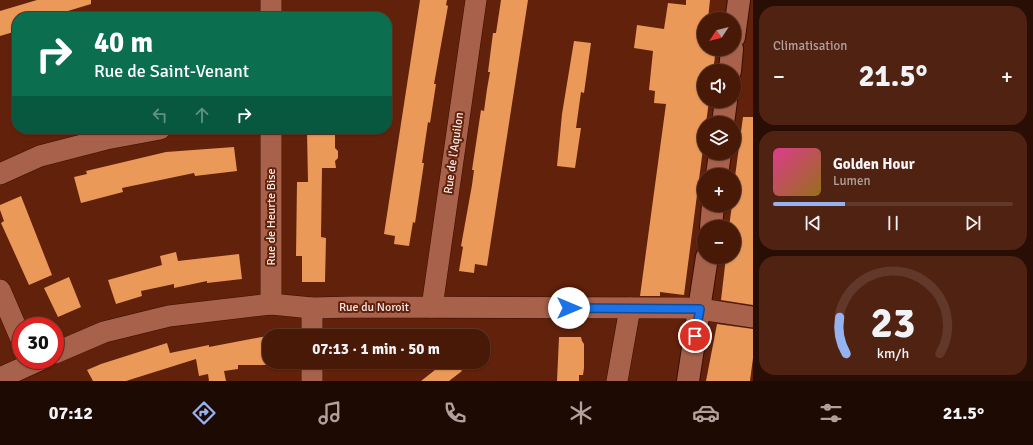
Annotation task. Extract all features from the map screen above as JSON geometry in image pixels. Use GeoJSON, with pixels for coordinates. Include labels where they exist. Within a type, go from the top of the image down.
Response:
{"type":"FeatureCollection","features":[{"type":"Feature","properties":{"kind":"main road"},"geometry":{"type":"LineString","coordinates":[[737,12],[739,0]]}},
{"type":"Feature","properties":{"kind":"main road"},"geometry":{"type":"LineString","coordinates":[[688,381],[706,264]]}},
{"type":"Feature","properties":{"kind":"street"},"geometry":{"type":"LineString","coordinates":[[271,0],[271,12]]}},
{"type":"Feature","properties":{"kind":"street","name":"Rue de l'Aquilon"},"geometry":{"type":"LineString","coordinates":[[432,307],[476,0]]}},
{"type":"Feature","properties":{"kind":"street"},"geometry":{"type":"LineString","coordinates":[[0,174],[40,156],[106,138],[130,134]]}},
{"type":"Feature","properties":{"kind":"street","name":"Rue de Heurte Bise"},"geometry":{"type":"LineString","coordinates":[[271,134],[271,304]]}},
{"type":"Feature","properties":{"kind":"street"},"geometry":{"type":"LineString","coordinates":[[3,303],[12,321]]}},
{"type":"Feature","properties":{"kind":"street","name":"Rue du Noroit"},"geometry":{"type":"LineString","coordinates":[[64,349],[104,332],[169,316],[271,304],[312,308],[432,307],[700,309],[753,317]]}},
{"type":"Feature","properties":{"kind":"street"},"geometry":{"type":"LineString","coordinates":[[312,308],[312,329]]}},
{"type":"Feature","properties":{"kind":"street"},"geometry":{"type":"LineString","coordinates":[[617,381],[630,308]]}},
{"type":"Feature","properties":{"kind":"street"},"geometry":{"type":"LineString","coordinates":[[2,381],[0,378],[18,369]]}},
{"type":"Feature","properties":{"kind":"street"},"geometry":{"type":"LineString","coordinates":[[312,369],[312,381]]}},
{"type":"Feature","properties":{"kind":"building"},"geometry":{"type":"Polygon","coordinates":[[[37,0],[91,0],[91,4],[65,12],[12,12],[12,32],[0,36],[0,11],[37,0]]]}},
{"type":"Feature","properties":{"kind":"building"},"geometry":{"type":"Polygon","coordinates":[[[420,0],[447,0],[446,5],[448,6],[434,84],[436,84],[430,123],[428,122],[422,163],[424,163],[415,223],[413,222],[409,246],[394,244],[395,236],[384,234],[420,0]]]}},
{"type":"Feature","properties":{"kind":"building"},"geometry":{"type":"Polygon","coordinates":[[[501,0],[528,0],[487,266],[475,264],[474,273],[459,271],[463,247],[461,246],[472,185],[474,170],[472,170],[481,110],[484,111],[490,72],[488,72],[493,33],[496,33],[501,0]]]}},
{"type":"Feature","properties":{"kind":"building"},"geometry":{"type":"Polygon","coordinates":[[[686,0],[710,0],[709,12],[697,12],[697,56],[715,56],[714,64],[697,64],[697,108],[708,108],[707,116],[697,116],[697,160],[702,160],[700,168],[697,168],[697,195],[684,295],[660,292],[660,296],[640,296],[666,104],[654,103],[655,91],[649,90],[653,51],[634,48],[637,25],[664,29],[668,3],[686,5],[686,0]]]}},
{"type":"Feature","properties":{"kind":"building"},"geometry":{"type":"Polygon","coordinates":[[[574,41],[591,43],[584,93],[581,92],[576,128],[581,128],[575,168],[557,166],[562,114],[574,41]]]}},
{"type":"Feature","properties":{"kind":"building"},"geometry":{"type":"Polygon","coordinates":[[[743,117],[753,117],[753,305],[721,300],[725,264],[741,264],[741,220],[730,220],[731,212],[741,212],[741,168],[736,168],[737,160],[741,160],[741,132],[743,117]]]}},
{"type":"Feature","properties":{"kind":"building"},"geometry":{"type":"Polygon","coordinates":[[[307,134],[335,134],[335,148],[338,151],[338,158],[335,161],[336,168],[322,168],[321,237],[326,238],[325,282],[302,282],[302,256],[296,256],[297,182],[308,182],[307,134]]]}},
{"type":"Feature","properties":{"kind":"building"},"geometry":{"type":"Polygon","coordinates":[[[234,147],[237,171],[195,176],[194,173],[122,188],[123,192],[81,203],[74,177],[87,174],[86,171],[166,152],[234,147]]]}},
{"type":"Feature","properties":{"kind":"building"},"geometry":{"type":"Polygon","coordinates":[[[21,196],[52,275],[29,285],[1,223],[4,221],[0,210],[0,205],[21,196]]]}},
{"type":"Feature","properties":{"kind":"building"},"geometry":{"type":"Polygon","coordinates":[[[176,252],[178,261],[239,254],[242,279],[207,283],[207,281],[174,288],[174,284],[141,291],[142,296],[116,304],[108,280],[162,265],[160,256],[176,252]]]}},
{"type":"Feature","properties":{"kind":"building"},"geometry":{"type":"Polygon","coordinates":[[[69,277],[81,307],[58,317],[44,288],[69,277]]]}},
{"type":"Feature","properties":{"kind":"building"},"geometry":{"type":"Polygon","coordinates":[[[717,324],[753,329],[753,358],[750,381],[706,381],[717,324]]]}},
{"type":"Feature","properties":{"kind":"building"},"geometry":{"type":"Polygon","coordinates":[[[262,337],[262,365],[238,365],[238,369],[224,371],[226,381],[209,381],[208,374],[199,376],[196,359],[126,381],[93,381],[87,370],[101,364],[167,343],[170,353],[209,345],[209,347],[262,337]]]}},
{"type":"Feature","properties":{"kind":"building"},"geometry":{"type":"Polygon","coordinates":[[[559,337],[581,337],[584,344],[584,368],[583,375],[579,375],[579,381],[557,381],[559,337]]]}},
{"type":"Feature","properties":{"kind":"building"},"geometry":{"type":"Polygon","coordinates":[[[436,369],[460,369],[462,371],[449,381],[421,381],[436,369]]]}},
{"type":"Feature","properties":{"kind":"route"},"geometry":{"type":"LineString","coordinates":[[569,308],[700,309],[695,336]]}}]}
